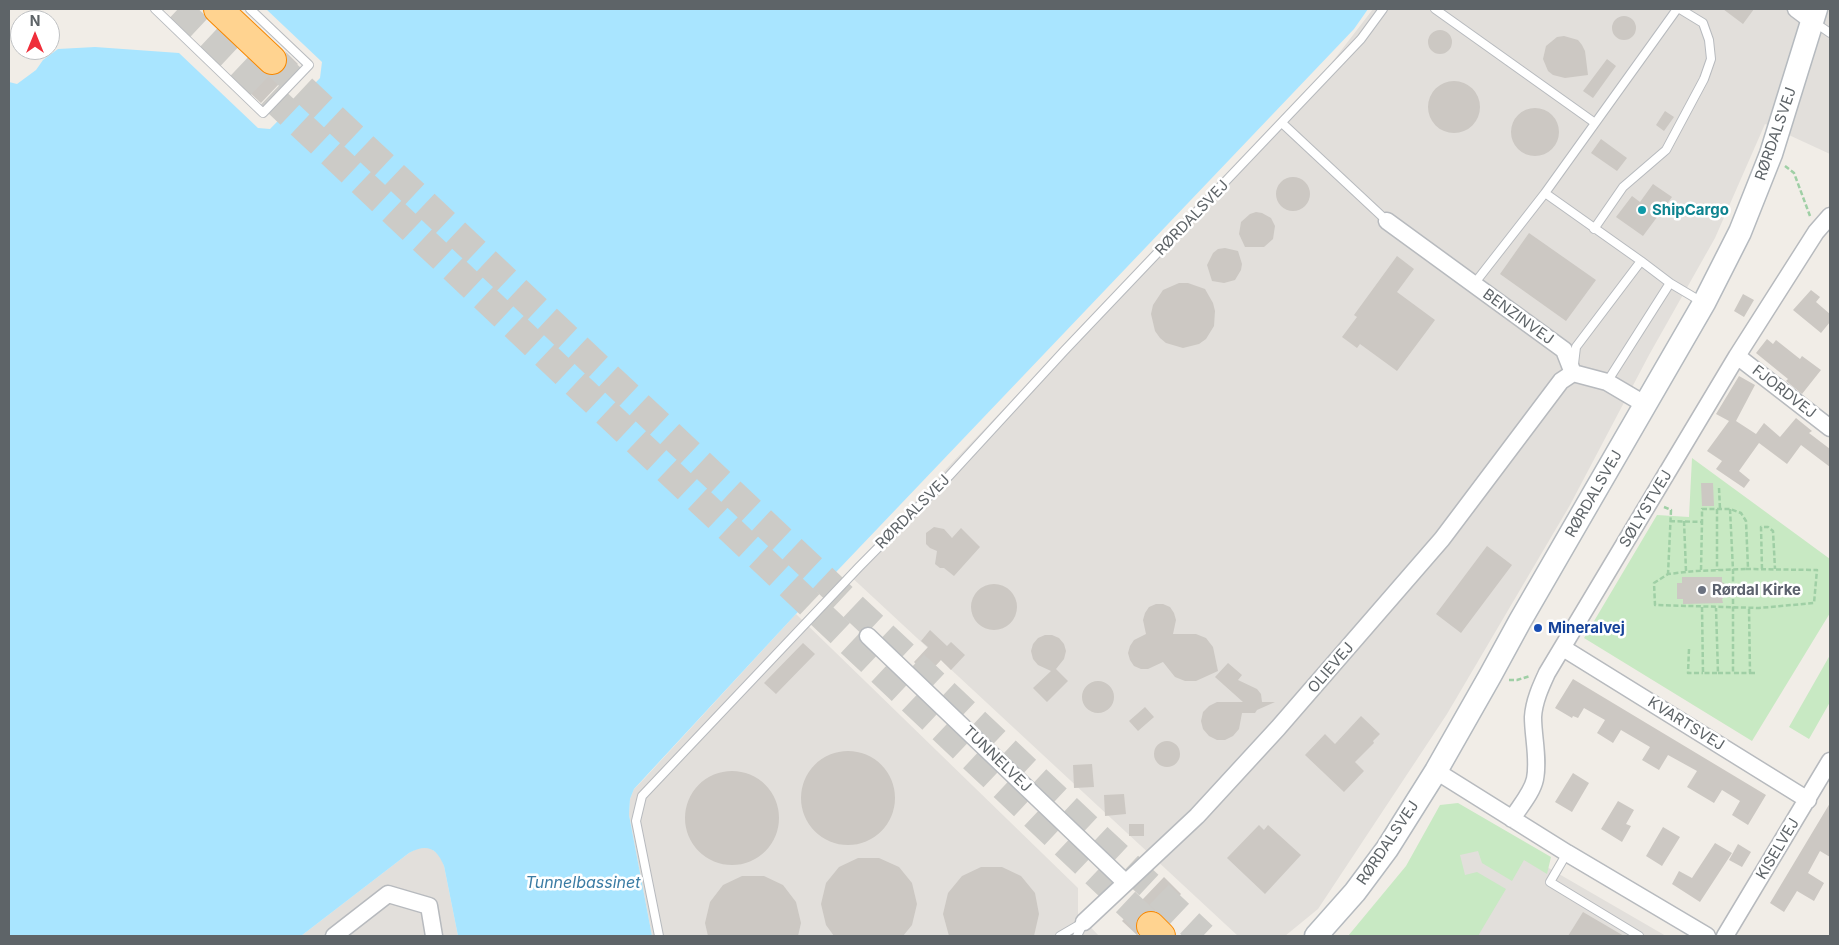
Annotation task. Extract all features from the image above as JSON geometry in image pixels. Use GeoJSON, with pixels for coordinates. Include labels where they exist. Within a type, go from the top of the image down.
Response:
{"type":"FeatureCollection","features":[{"type":"Feature","properties":{"kind":"highway"},"geometry":{"type":"LineString","coordinates":[[218,9],[272,60]]}},
{"type":"Feature","properties":{"kind":"street","name":"RØRDALSVEJ"},"geometry":{"type":"LineString","coordinates":[[1316,936],[1355,892],[1387,849],[1436,771],[1524,613],[1704,303],[1740,232],[1771,154],[1814,18]]}},
{"type":"Feature","properties":{"kind":"street","name":"SØLYSTVEJ"},"geometry":{"type":"LineString","coordinates":[[1512,819],[1531,790],[1535,780],[1537,769],[1533,715],[1538,692],[1548,673],[1737,356],[1816,232],[1830,216]]}},
{"type":"Feature","properties":{"kind":"street","name":"BENZINVEJ"},"geometry":{"type":"LineString","coordinates":[[1387,221],[1564,350],[1573,373]]}},
{"type":"Feature","properties":{"kind":"street","name":"FJORDVEJ"},"geometry":{"type":"LineString","coordinates":[[1737,356],[1830,428]]}},
{"type":"Feature","properties":{"kind":"street"},"geometry":{"type":"LineString","coordinates":[[1573,373],[1607,382],[1646,405]]}},
{"type":"Feature","properties":{"kind":"street","name":"OLIEVEJ"},"geometry":{"type":"LineString","coordinates":[[1080,929],[1125,882],[1197,816],[1278,728],[1442,539],[1561,381],[1573,373]]}},
{"type":"Feature","properties":{"kind":"street","name":"TUNNELVEJ"},"geometry":{"type":"LineString","coordinates":[[868,636],[1125,882]]}},
{"type":"Feature","properties":{"kind":"street","name":"KVARTSVEJ"},"geometry":{"type":"LineString","coordinates":[[1564,648],[1808,800]]}},
{"type":"Feature","properties":{"kind":"street","name":"KISELVEJ"},"geometry":{"type":"LineString","coordinates":[[1725,936],[1830,761]]}},
{"type":"Feature","properties":{"kind":"street"},"geometry":{"type":"LineString","coordinates":[[1436,771],[1567,853],[1707,936]]}},
{"type":"Feature","properties":{"kind":"street"},"geometry":{"type":"LineString","coordinates":[[334,936],[388,894],[429,906],[434,936]]}},
{"type":"Feature","properties":{"kind":"lane"},"geometry":{"type":"LineString","coordinates":[[155,9],[262,113],[309,65],[250,9]]}},
{"type":"Feature","properties":{"kind":"lane","name":"RØRDALSVEJ"},"geometry":{"type":"LineString","coordinates":[[659,936],[636,820],[642,796],[859,566],[949,476],[1071,344],[1362,39],[1383,9]]}},
{"type":"Feature","properties":{"kind":"lane"},"geometry":{"type":"LineString","coordinates":[[1435,9],[1595,123]]}},
{"type":"Feature","properties":{"kind":"lane"},"geometry":{"type":"LineString","coordinates":[[1474,284],[1545,193],[1678,9],[1703,23],[1709,40],[1711,59],[1704,79],[1666,150],[1623,187],[1594,229]]}},
{"type":"Feature","properties":{"kind":"lane"},"geometry":{"type":"LineString","coordinates":[[1282,123],[1387,221]]}},
{"type":"Feature","properties":{"kind":"lane"},"geometry":{"type":"LineString","coordinates":[[1545,193],[1670,283],[1704,303]]}},
{"type":"Feature","properties":{"kind":"lane"},"geometry":{"type":"LineString","coordinates":[[1573,373],[1576,347],[1641,261]]}},
{"type":"Feature","properties":{"kind":"lane"},"geometry":{"type":"LineString","coordinates":[[1607,382],[1670,283]]}},
{"type":"Feature","properties":{"kind":"lane"},"geometry":{"type":"LineString","coordinates":[[1567,853],[1550,882],[1638,936]]}},
{"type":"Feature","properties":{"kind":"lane","name":"OLIEVEJ"},"geometry":{"type":"LineString","coordinates":[[1060,936],[1080,929]]}},
{"type":"Feature","properties":{"kind":"path"},"geometry":{"type":"LineString","coordinates":[[1771,154],[1794,173],[1816,232]]}},
{"type":"Feature","properties":{"kind":"path"},"geometry":{"type":"LineString","coordinates":[[1717,570],[1719,488]]}},
{"type":"Feature","properties":{"kind":"path"},"geometry":{"type":"LineString","coordinates":[[1651,501],[1670,510],[1668,574]]}},
{"type":"Feature","properties":{"kind":"path"},"geometry":{"type":"LineString","coordinates":[[1701,570],[1702,509],[1730,509],[1741,512],[1746,521],[1748,569]]}},
{"type":"Feature","properties":{"kind":"path"},"geometry":{"type":"LineString","coordinates":[[1730,509],[1734,570],[1733,673]]}},
{"type":"Feature","properties":{"kind":"path"},"geometry":{"type":"LineString","coordinates":[[1670,521],[1702,522]]}},
{"type":"Feature","properties":{"kind":"path"},"geometry":{"type":"LineString","coordinates":[[1684,521],[1686,572]]}},
{"type":"Feature","properties":{"kind":"path"},"geometry":{"type":"LineString","coordinates":[[1762,569],[1760,527],[1768,527],[1772,531],[1775,569]]}},
{"type":"Feature","properties":{"kind":"path"},"geometry":{"type":"LineString","coordinates":[[1717,570],[1817,570],[1814,603],[1749,608],[1655,605],[1654,582],[1668,574],[1717,570]]}},
{"type":"Feature","properties":{"kind":"path"},"geometry":{"type":"LineString","coordinates":[[1702,607],[1703,673]]}},
{"type":"Feature","properties":{"kind":"path"},"geometry":{"type":"LineString","coordinates":[[1716,608],[1718,672]]}},
{"type":"Feature","properties":{"kind":"path"},"geometry":{"type":"LineString","coordinates":[[1749,608],[1750,673]]}},
{"type":"Feature","properties":{"kind":"path"},"geometry":{"type":"LineString","coordinates":[[1689,650],[1688,673],[1757,673]]}},
{"type":"Feature","properties":{"kind":"path"},"geometry":{"type":"LineString","coordinates":[[1517,680],[1529,676]]}},
{"type":"Feature","properties":{"kind":"shaded area"},"geometry":{"type":"Polygon","coordinates":[[[1373,9],[1830,9],[1830,154],[1765,124],[1715,238],[1649,355],[1570,505],[1447,714],[1318,909],[1285,936],[1238,936],[847,573],[1323,74],[1373,9]]]}},
{"type":"Feature","properties":{"kind":"shaded area"},"geometry":{"type":"Polygon","coordinates":[[[796,614],[1078,888],[1078,914],[1099,936],[652,936],[629,815],[630,799],[634,789],[796,614]]]}},
{"type":"Feature","properties":{"kind":"shaded area"},"geometry":{"type":"Polygon","coordinates":[[[1447,817],[1540,863],[1666,936],[1359,936],[1447,817]]]}},
{"type":"Feature","properties":{"kind":"shaded area"},"geometry":{"type":"Polygon","coordinates":[[[418,848],[430,848],[440,855],[444,866],[458,936],[301,936],[409,853],[418,848]]]}},
{"type":"Feature","properties":{"kind":"green space"},"geometry":{"type":"Polygon","coordinates":[[[1692,458],[1830,559],[1830,613],[1752,741],[1584,638],[1657,515],[1689,517],[1692,458]]]}},
{"type":"Feature","properties":{"kind":"green space"},"geometry":{"type":"Polygon","coordinates":[[[1830,655],[1830,702],[1809,739],[1789,727],[1830,655]]]}},
{"type":"Feature","properties":{"kind":"green space"},"geometry":{"type":"Polygon","coordinates":[[[1458,803],[1551,857],[1547,874],[1524,860],[1512,881],[1482,863],[1478,851],[1460,855],[1465,875],[1477,872],[1506,889],[1478,936],[1348,936],[1406,866],[1440,805],[1458,803]]]}},
{"type":"Feature","properties":{"kind":"water","name":"Tunnelbassinet"},"geometry":{"type":"Polygon","coordinates":[[[266,9],[1368,9],[1354,29],[796,614],[634,789],[630,799],[629,815],[652,936],[458,936],[444,866],[435,851],[421,848],[409,853],[301,936],[9,936],[9,82],[17,84],[36,70],[43,60],[60,60],[60,49],[95,47],[179,53],[258,128],[270,129],[320,78],[322,62],[266,9]]]}},
{"type":"Feature","properties":{"kind":"building"},"geometry":{"type":"Polygon","coordinates":[[[1723,9],[1754,9],[1743,24],[1723,9]]]}},
{"type":"Feature","properties":{"kind":"building"},"geometry":{"type":"Polygon","coordinates":[[[1624,16],[1629,17],[1635,23],[1635,33],[1629,39],[1624,40],[1619,39],[1613,33],[1612,28],[1613,23],[1619,17],[1624,16]]]}},
{"type":"Feature","properties":{"kind":"building"},"geometry":{"type":"Polygon","coordinates":[[[1440,30],[1448,34],[1452,42],[1448,50],[1440,54],[1432,50],[1428,42],[1432,34],[1440,30]]]}},
{"type":"Feature","properties":{"kind":"building"},"geometry":{"type":"Polygon","coordinates":[[[1564,36],[1578,40],[1582,45],[1585,51],[1588,75],[1565,78],[1553,75],[1548,71],[1543,59],[1546,46],[1557,37],[1564,36]]]}},
{"type":"Feature","properties":{"kind":"building"},"geometry":{"type":"Polygon","coordinates":[[[285,51],[298,64],[261,103],[247,90],[264,73],[276,75],[284,70],[287,63],[285,51]]]}},
{"type":"Feature","properties":{"kind":"building"},"geometry":{"type":"Polygon","coordinates":[[[1607,59],[1616,66],[1593,98],[1583,91],[1607,59]]]}},
{"type":"Feature","properties":{"kind":"building"},"geometry":{"type":"Polygon","coordinates":[[[1454,81],[1464,83],[1472,89],[1478,97],[1480,107],[1478,117],[1472,125],[1464,131],[1454,133],[1444,131],[1436,125],[1430,117],[1428,107],[1430,97],[1436,89],[1444,83],[1454,81]]]}},
{"type":"Feature","properties":{"kind":"building"},"geometry":{"type":"Polygon","coordinates":[[[1530,108],[1540,108],[1552,115],[1559,127],[1559,137],[1552,149],[1540,156],[1530,156],[1522,152],[1515,145],[1511,137],[1511,127],[1515,119],[1522,112],[1530,108]]]}},
{"type":"Feature","properties":{"kind":"building"},"geometry":{"type":"Polygon","coordinates":[[[1665,111],[1674,117],[1664,131],[1656,125],[1665,111]]]}},
{"type":"Feature","properties":{"kind":"building"},"geometry":{"type":"Polygon","coordinates":[[[1601,139],[1627,158],[1617,171],[1591,153],[1601,139]]]}},
{"type":"Feature","properties":{"kind":"building"},"geometry":{"type":"Polygon","coordinates":[[[1293,177],[1300,178],[1305,182],[1309,187],[1309,201],[1305,206],[1300,210],[1293,211],[1286,210],[1281,206],[1277,201],[1276,194],[1277,187],[1281,182],[1286,178],[1293,177]]]}},
{"type":"Feature","properties":{"kind":"building","name":"ShipCargo"},"geometry":{"type":"Polygon","coordinates":[[[1653,184],[1672,197],[1643,236],[1616,217],[1632,196],[1640,202],[1653,184]]]}},
{"type":"Feature","properties":{"kind":"building"},"geometry":{"type":"Polygon","coordinates":[[[1256,212],[1271,218],[1275,226],[1273,239],[1264,247],[1245,247],[1239,234],[1241,222],[1250,214],[1256,212]]]}},
{"type":"Feature","properties":{"kind":"building"},"geometry":{"type":"Polygon","coordinates":[[[1529,233],[1596,280],[1566,321],[1500,274],[1529,233]]]}},
{"type":"Feature","properties":{"kind":"building"},"geometry":{"type":"Polygon","coordinates":[[[1225,248],[1238,251],[1242,264],[1241,270],[1235,280],[1224,283],[1212,281],[1207,265],[1213,253],[1218,249],[1225,248]]]}},
{"type":"Feature","properties":{"kind":"building"},"geometry":{"type":"Polygon","coordinates":[[[1397,256],[1414,269],[1397,292],[1435,320],[1397,371],[1360,344],[1357,348],[1342,337],[1357,317],[1354,315],[1397,256]]]}},
{"type":"Feature","properties":{"kind":"building"},"geometry":{"type":"Polygon","coordinates":[[[1179,283],[1188,283],[1205,289],[1215,311],[1214,326],[1206,339],[1199,344],[1183,348],[1166,343],[1160,338],[1155,331],[1151,314],[1153,305],[1163,290],[1179,283]]]}},
{"type":"Feature","properties":{"kind":"building"},"geometry":{"type":"Polygon","coordinates":[[[1811,290],[1820,297],[1816,302],[1830,314],[1830,322],[1821,333],[1793,310],[1811,290]]]}},
{"type":"Feature","properties":{"kind":"building"},"geometry":{"type":"Polygon","coordinates":[[[1743,294],[1754,300],[1744,317],[1734,311],[1743,294]]]}},
{"type":"Feature","properties":{"kind":"building"},"geometry":{"type":"Polygon","coordinates":[[[1767,339],[1773,344],[1776,340],[1800,359],[1802,356],[1821,370],[1802,394],[1786,381],[1788,379],[1756,353],[1767,339]]]}},
{"type":"Feature","properties":{"kind":"building"},"geometry":{"type":"Polygon","coordinates":[[[1739,376],[1755,385],[1736,421],[1756,434],[1764,423],[1780,437],[1796,418],[1812,431],[1809,433],[1830,449],[1830,467],[1801,445],[1787,464],[1759,443],[1739,471],[1750,480],[1744,488],[1716,469],[1722,461],[1707,451],[1729,421],[1716,414],[1739,376]]]}},
{"type":"Feature","properties":{"kind":"building"},"geometry":{"type":"Polygon","coordinates":[[[1701,483],[1713,483],[1714,506],[1702,506],[1701,483]]]}},
{"type":"Feature","properties":{"kind":"building"},"geometry":{"type":"Polygon","coordinates":[[[934,527],[944,529],[952,538],[961,528],[980,547],[954,576],[935,564],[937,551],[926,544],[926,533],[934,527]]]}},
{"type":"Feature","properties":{"kind":"building"},"geometry":{"type":"Polygon","coordinates":[[[1487,546],[1512,565],[1461,633],[1436,614],[1487,546]]]}},
{"type":"Feature","properties":{"kind":"building","name":"Rørdal Kirke"},"geometry":{"type":"Polygon","coordinates":[[[1682,577],[1722,577],[1722,582],[1728,586],[1728,594],[1722,599],[1723,603],[1683,604],[1683,599],[1677,599],[1677,583],[1682,583],[1682,577]]]}},
{"type":"Feature","properties":{"kind":"building"},"geometry":{"type":"Polygon","coordinates":[[[990,584],[998,584],[1007,588],[1013,594],[1017,607],[1013,620],[1007,626],[998,630],[990,630],[981,626],[975,620],[971,611],[971,603],[975,594],[981,588],[990,584]]]}},
{"type":"Feature","properties":{"kind":"building"},"geometry":{"type":"Polygon","coordinates":[[[1156,604],[1170,607],[1174,613],[1176,620],[1173,634],[1196,634],[1206,638],[1213,647],[1218,671],[1196,681],[1185,681],[1175,677],[1163,662],[1148,669],[1134,666],[1128,653],[1130,646],[1134,640],[1146,634],[1143,620],[1145,613],[1149,607],[1156,604]]]}},
{"type":"Feature","properties":{"kind":"building"},"geometry":{"type":"Polygon","coordinates":[[[930,630],[947,646],[951,642],[965,655],[951,670],[941,660],[927,675],[914,662],[928,647],[921,641],[930,630]]]}},
{"type":"Feature","properties":{"kind":"building"},"geometry":{"type":"Polygon","coordinates":[[[1045,635],[1059,638],[1064,644],[1066,651],[1064,659],[1056,669],[1068,681],[1047,702],[1033,688],[1051,671],[1038,665],[1033,659],[1031,651],[1033,644],[1038,638],[1045,635]]]}},
{"type":"Feature","properties":{"kind":"building"},"geometry":{"type":"Polygon","coordinates":[[[803,643],[815,654],[776,694],[764,683],[803,643]]]}},
{"type":"Feature","properties":{"kind":"building"},"geometry":{"type":"Polygon","coordinates":[[[1228,663],[1242,675],[1238,680],[1257,689],[1261,694],[1262,702],[1275,702],[1257,710],[1255,713],[1242,713],[1239,729],[1233,736],[1225,740],[1217,740],[1209,736],[1203,729],[1201,721],[1203,712],[1217,702],[1243,702],[1215,677],[1228,663]]]}},
{"type":"Feature","properties":{"kind":"building"},"geometry":{"type":"Polygon","coordinates":[[[1573,679],[1766,795],[1748,825],[1732,815],[1740,801],[1722,790],[1714,803],[1687,787],[1697,771],[1668,755],[1659,770],[1642,760],[1650,747],[1621,730],[1613,743],[1597,733],[1605,720],[1584,708],[1578,718],[1573,716],[1572,718],[1555,708],[1573,679]]]}},
{"type":"Feature","properties":{"kind":"building"},"geometry":{"type":"Polygon","coordinates":[[[1098,681],[1104,682],[1109,686],[1113,691],[1113,703],[1109,708],[1104,712],[1098,713],[1092,712],[1087,708],[1083,703],[1082,697],[1083,691],[1087,686],[1092,682],[1098,681]]]}},
{"type":"Feature","properties":{"kind":"building"},"geometry":{"type":"Polygon","coordinates":[[[1145,707],[1154,717],[1138,731],[1129,721],[1145,707]]]}},
{"type":"Feature","properties":{"kind":"building"},"geometry":{"type":"Polygon","coordinates":[[[1361,716],[1380,734],[1373,741],[1374,743],[1355,762],[1364,771],[1344,792],[1305,755],[1325,734],[1335,744],[1361,716]]]}},
{"type":"Feature","properties":{"kind":"building"},"geometry":{"type":"Polygon","coordinates":[[[1167,741],[1176,745],[1180,754],[1176,763],[1167,767],[1158,763],[1154,754],[1158,745],[1167,741]]]}},
{"type":"Feature","properties":{"kind":"building"},"geometry":{"type":"Polygon","coordinates":[[[848,751],[866,754],[881,765],[892,780],[895,798],[892,816],[881,831],[866,842],[848,845],[830,842],[815,831],[804,816],[801,798],[804,780],[815,765],[830,754],[848,751]]]}},
{"type":"Feature","properties":{"kind":"building"},"geometry":{"type":"Polygon","coordinates":[[[1092,764],[1094,787],[1074,788],[1073,765],[1092,764]]]}},
{"type":"Feature","properties":{"kind":"building"},"geometry":{"type":"Polygon","coordinates":[[[732,771],[750,774],[765,785],[776,800],[779,818],[776,836],[765,851],[750,862],[732,865],[714,862],[699,851],[688,836],[685,818],[688,800],[699,785],[714,774],[732,771]]]}},
{"type":"Feature","properties":{"kind":"building"},"geometry":{"type":"Polygon","coordinates":[[[1573,773],[1589,783],[1572,812],[1555,802],[1573,773]]]}},
{"type":"Feature","properties":{"kind":"building"},"geometry":{"type":"Polygon","coordinates":[[[1124,794],[1126,814],[1105,816],[1104,795],[1124,794]]]}},
{"type":"Feature","properties":{"kind":"building"},"geometry":{"type":"Polygon","coordinates":[[[1618,801],[1634,810],[1626,824],[1631,826],[1622,842],[1601,829],[1618,801]]]}},
{"type":"Feature","properties":{"kind":"building"},"geometry":{"type":"Polygon","coordinates":[[[1830,803],[1830,857],[1820,851],[1808,873],[1824,883],[1814,901],[1797,891],[1784,912],[1770,903],[1830,803]]]}},
{"type":"Feature","properties":{"kind":"building"},"geometry":{"type":"Polygon","coordinates":[[[1129,824],[1144,824],[1144,836],[1129,836],[1129,824]]]}},
{"type":"Feature","properties":{"kind":"building"},"geometry":{"type":"Polygon","coordinates":[[[1259,825],[1264,830],[1268,825],[1301,855],[1265,894],[1227,858],[1259,825]]]}},
{"type":"Feature","properties":{"kind":"building"},"geometry":{"type":"Polygon","coordinates":[[[1663,827],[1680,837],[1662,866],[1646,856],[1663,827]]]}},
{"type":"Feature","properties":{"kind":"building"},"geometry":{"type":"Polygon","coordinates":[[[1715,843],[1732,853],[1700,902],[1672,884],[1679,871],[1692,878],[1715,843]]]}},
{"type":"Feature","properties":{"kind":"building"},"geometry":{"type":"Polygon","coordinates":[[[1738,844],[1751,852],[1742,867],[1729,860],[1738,844]]]}},
{"type":"Feature","properties":{"kind":"building"},"geometry":{"type":"Polygon","coordinates":[[[858,858],[879,858],[899,867],[912,883],[917,904],[912,925],[903,936],[834,936],[826,925],[821,904],[826,883],[839,867],[858,858]]]}},
{"type":"Feature","properties":{"kind":"building"},"geometry":{"type":"Polygon","coordinates":[[[981,867],[1002,867],[1021,876],[1035,893],[1039,914],[1034,936],[949,936],[943,914],[948,893],[962,876],[981,867]]]}},
{"type":"Feature","properties":{"kind":"building"},"geometry":{"type":"Polygon","coordinates":[[[742,876],[764,876],[783,885],[796,902],[801,923],[798,936],[708,936],[705,923],[710,902],[723,885],[742,876]]]}},
{"type":"Feature","properties":{"kind":"building"},"geometry":{"type":"Polygon","coordinates":[[[1164,877],[1181,894],[1161,914],[1155,911],[1147,911],[1140,915],[1136,922],[1138,936],[1122,921],[1164,877]]]}},
{"type":"Feature","properties":{"kind":"building"},"geometry":{"type":"Polygon","coordinates":[[[1583,912],[1624,936],[1568,936],[1583,912]]]}},
{"type":"Feature","properties":{"kind":"tunnel"},"geometry":{"type":"LineString","coordinates":[[178,9],[1151,926]]}},
{"type":"Feature","properties":{"kind":"tunnel"},"geometry":{"type":"LineString","coordinates":[[272,60],[1203,936]]}},
{"type":"Feature","properties":{"kind":"place","name":"ShipCargo"},"geometry":{"type":"Point","coordinates":[1642,210]}},
{"type":"Feature","properties":{"kind":"place","name":"Rørdal Kirke"},"geometry":{"type":"Point","coordinates":[1702,590]}},
{"type":"Feature","properties":{"kind":"place","name":"Mineralvej"},"geometry":{"type":"Point","coordinates":[1538,628]}}]}
